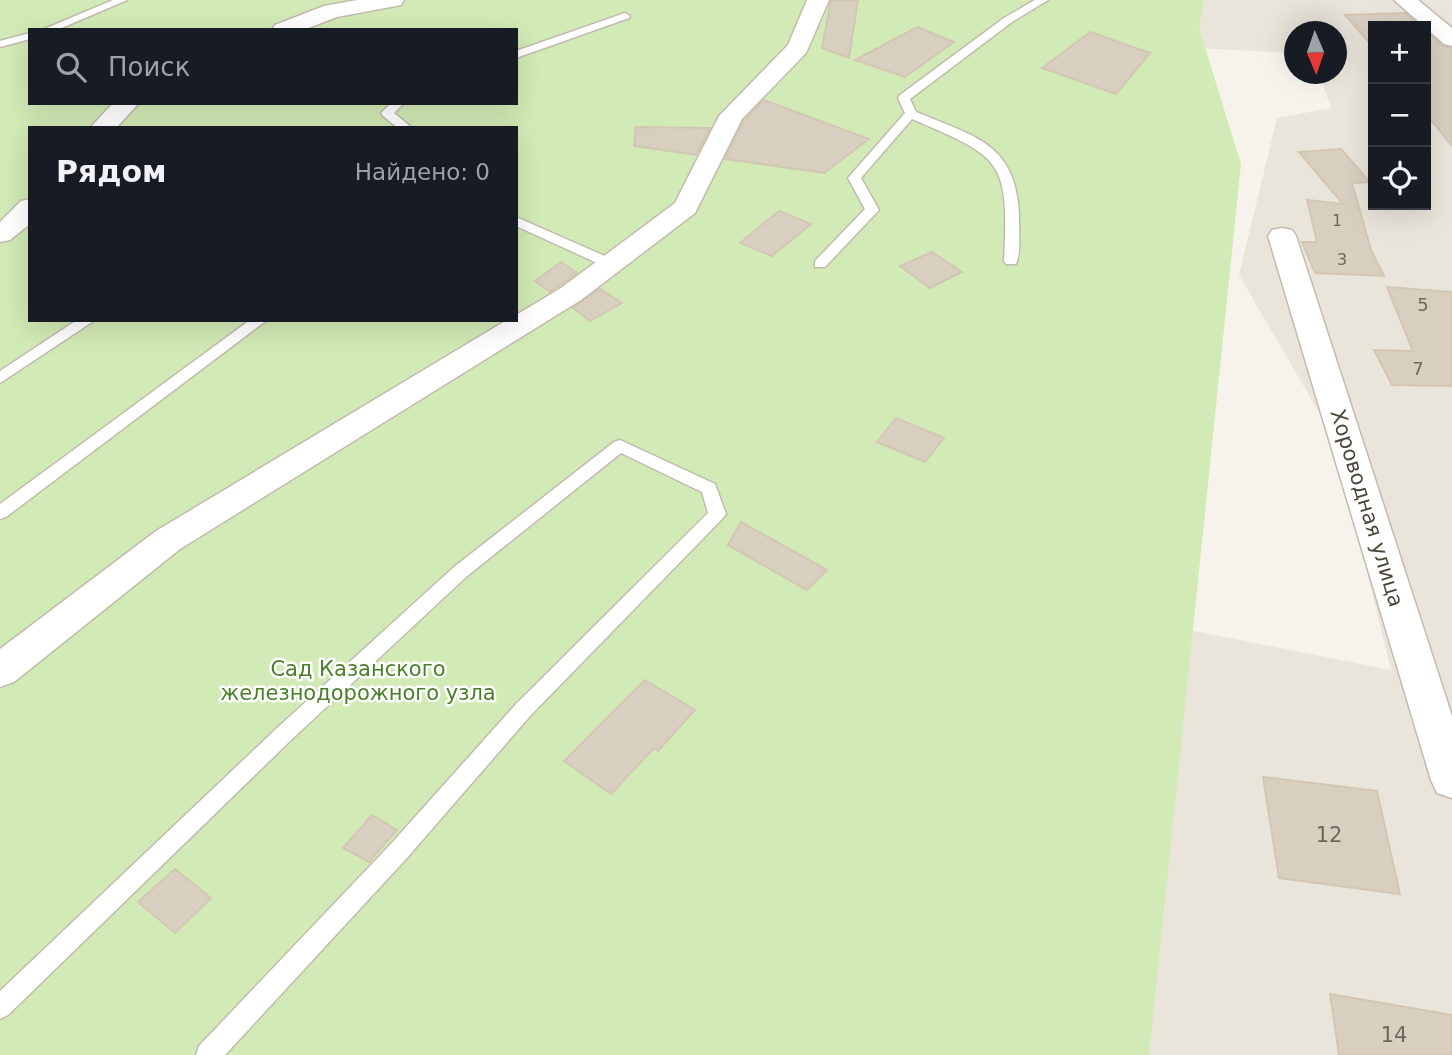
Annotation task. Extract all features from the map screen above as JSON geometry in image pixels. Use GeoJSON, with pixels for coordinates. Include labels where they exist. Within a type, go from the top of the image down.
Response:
{"type":"FeatureCollection","features":[{"type":"Feature","properties":{"kind":"street"},"geometry":{"type":"LineString","coordinates":[[288,28],[332,11],[393,0]]}},
{"type":"Feature","properties":{"kind":"street"},"geometry":{"type":"LineString","coordinates":[[0,671],[168,540],[571,294],[686,207],[731,116],[798,48],[818,0]]}},
{"type":"Feature","properties":{"kind":"street"},"geometry":{"type":"LineString","coordinates":[[1405,0],[1452,38]]}},
{"type":"Feature","properties":{"kind":"street"},"geometry":{"type":"LineString","coordinates":[[104,126],[125,105]]}},
{"type":"Feature","properties":{"kind":"street"},"geometry":{"type":"LineString","coordinates":[[0,234],[14,225],[28,209]]}},
{"type":"Feature","properties":{"kind":"street","name":"Хороводная улица"},"geometry":{"type":"LineString","coordinates":[[1282,236],[1452,780]]}},
{"type":"Feature","properties":{"kind":"lane"},"geometry":{"type":"LineString","coordinates":[[52,28],[122,0]]}},
{"type":"Feature","properties":{"kind":"lane"},"geometry":{"type":"LineString","coordinates":[[1011,261],[1010,186],[998,158],[960,134],[911,114],[904,98],[1008,20],[1043,0]]}},
{"type":"Feature","properties":{"kind":"lane"},"geometry":{"type":"LineString","coordinates":[[518,54],[625,16]]}},
{"type":"Feature","properties":{"kind":"lane"},"geometry":{"type":"LineString","coordinates":[[0,44],[28,37]]}},
{"type":"Feature","properties":{"kind":"lane"},"geometry":{"type":"LineString","coordinates":[[396,105],[387,113],[403,126]]}},
{"type":"Feature","properties":{"kind":"lane"},"geometry":{"type":"LineString","coordinates":[[820,264],[872,209],[854,178],[901,122],[911,114]]}},
{"type":"Feature","properties":{"kind":"lane"},"geometry":{"type":"LineString","coordinates":[[518,222],[611,264]]}},
{"type":"Feature","properties":{"kind":"lane"},"geometry":{"type":"LineString","coordinates":[[0,378],[85,322]]}},
{"type":"Feature","properties":{"kind":"lane"},"geometry":{"type":"LineString","coordinates":[[0,513],[257,322]]}},
{"type":"Feature","properties":{"kind":"lane"},"geometry":{"type":"LineString","coordinates":[[0,1007],[283,735],[460,572],[620,446],[709,488],[717,514],[524,709],[398,852],[208,1055]]}},
{"type":"Feature","properties":{"kind":"shaded area"},"geometry":{"type":"Polygon","coordinates":[[[1188,0],[1452,0],[1452,1055],[884,1055],[1144,621],[1391,670],[1335,440],[1239,275],[1277,118],[1331,108],[1323,84],[1347,84],[1347,21],[1284,21],[1284,52],[1196,48],[1188,0]]]}},
{"type":"Feature","properties":{"kind":"green space","name":"Сад Казанского железнодорожного узла"},"geometry":{"type":"Polygon","coordinates":[[[0,0],[1204,0],[1199,28],[1241,164],[1149,1055],[0,1055],[0,0]]]}},
{"type":"Feature","properties":{"kind":"building"},"geometry":{"type":"Polygon","coordinates":[[[831,0],[858,0],[849,58],[822,48],[831,0]]]}},
{"type":"Feature","properties":{"kind":"building"},"geometry":{"type":"Polygon","coordinates":[[[1405,13],[1414,21],[1368,21],[1368,41],[1345,15],[1405,13]]]}},
{"type":"Feature","properties":{"kind":"building"},"geometry":{"type":"Polygon","coordinates":[[[917,27],[954,42],[905,77],[855,60],[917,27]]]}},
{"type":"Feature","properties":{"kind":"building"},"geometry":{"type":"Polygon","coordinates":[[[1090,32],[1150,53],[1116,94],[1042,68],[1090,32]]]}},
{"type":"Feature","properties":{"kind":"building"},"geometry":{"type":"Polygon","coordinates":[[[1431,36],[1442,46],[1452,48],[1452,146],[1431,120],[1431,36]]]}},
{"type":"Feature","properties":{"kind":"building"},"geometry":{"type":"Polygon","coordinates":[[[764,100],[869,139],[824,173],[725,159],[744,121],[764,100]]]}},
{"type":"Feature","properties":{"kind":"building"},"geometry":{"type":"Polygon","coordinates":[[[636,127],[710,128],[696,155],[634,146],[636,127]]]}},
{"type":"Feature","properties":{"kind":"building"},"geometry":{"type":"Polygon","coordinates":[[[1341,149],[1368,180],[1368,182],[1352,183],[1371,250],[1384,276],[1315,273],[1302,242],[1317,242],[1307,200],[1343,204],[1299,152],[1341,149]]]}},
{"type":"Feature","properties":{"kind":"building"},"geometry":{"type":"Polygon","coordinates":[[[779,211],[811,224],[772,256],[740,243],[779,211]]]}},
{"type":"Feature","properties":{"kind":"building"},"geometry":{"type":"Polygon","coordinates":[[[932,252],[962,272],[930,288],[900,266],[932,252]]]}},
{"type":"Feature","properties":{"kind":"building"},"geometry":{"type":"Polygon","coordinates":[[[561,262],[577,273],[550,292],[535,281],[561,262]]]}},
{"type":"Feature","properties":{"kind":"building"},"geometry":{"type":"Polygon","coordinates":[[[1387,287],[1452,292],[1452,386],[1392,385],[1374,350],[1413,351],[1387,287]]]}},
{"type":"Feature","properties":{"kind":"building"},"geometry":{"type":"Polygon","coordinates":[[[600,289],[622,303],[590,321],[573,308],[600,289]]]}},
{"type":"Feature","properties":{"kind":"building"},"geometry":{"type":"Polygon","coordinates":[[[896,418],[944,438],[925,462],[877,442],[896,418]]]}},
{"type":"Feature","properties":{"kind":"building"},"geometry":{"type":"Polygon","coordinates":[[[741,522],[827,570],[807,590],[728,545],[741,522]]]}},
{"type":"Feature","properties":{"kind":"building"},"geometry":{"type":"Polygon","coordinates":[[[645,680],[695,710],[658,751],[654,748],[611,794],[564,761],[645,680]]]}},
{"type":"Feature","properties":{"kind":"building"},"geometry":{"type":"Polygon","coordinates":[[[1263,777],[1377,791],[1400,894],[1279,878],[1263,777]]]}},
{"type":"Feature","properties":{"kind":"building"},"geometry":{"type":"Polygon","coordinates":[[[372,815],[397,830],[369,862],[343,848],[372,815]]]}},
{"type":"Feature","properties":{"kind":"building"},"geometry":{"type":"Polygon","coordinates":[[[175,869],[211,898],[175,933],[138,902],[175,869]]]}},
{"type":"Feature","properties":{"kind":"building"},"geometry":{"type":"Polygon","coordinates":[[[1330,994],[1452,1015],[1452,1055],[1339,1055],[1330,994]]]}}]}
